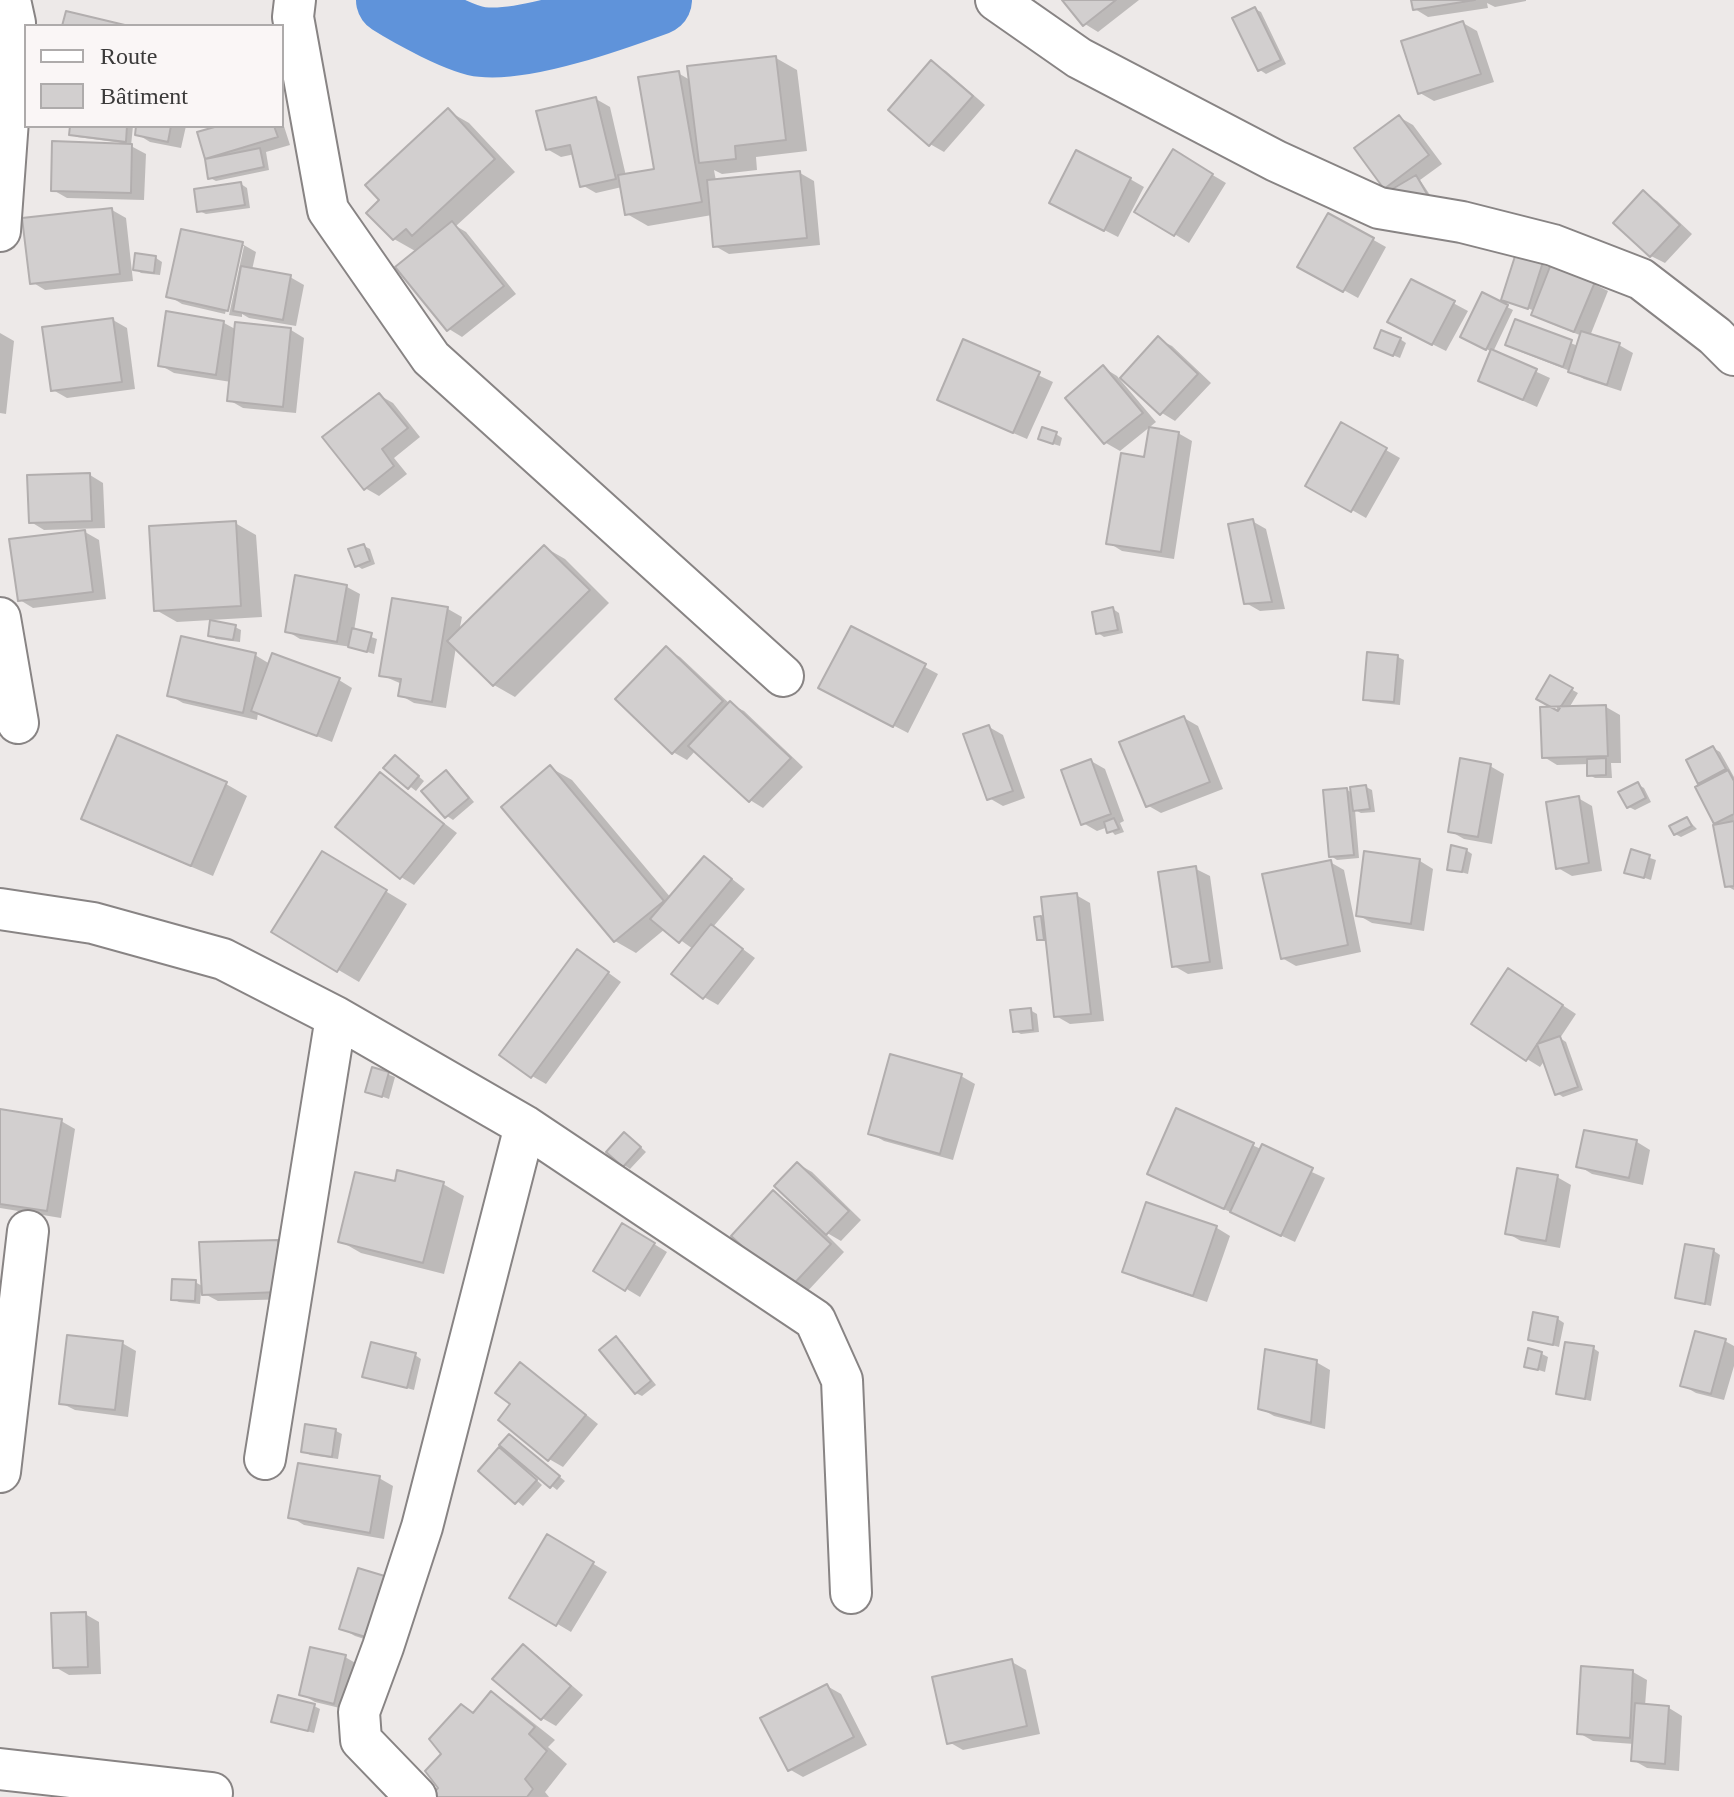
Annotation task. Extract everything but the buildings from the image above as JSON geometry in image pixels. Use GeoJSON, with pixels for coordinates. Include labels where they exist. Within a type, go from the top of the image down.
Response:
{"type":"FeatureCollection","features":[{"type":"Feature","properties":{"kind":"street"},"geometry":{"type":"LineString","coordinates":[[0,231],[15,23],[10,0]]}},
{"type":"Feature","properties":{"kind":"street"},"geometry":{"type":"LineString","coordinates":[[295,0],[293,17],[328,210],[431,358],[783,676]]}},
{"type":"Feature","properties":{"kind":"street"},"geometry":{"type":"LineString","coordinates":[[996,0],[1079,58],[1276,161],[1379,208],[1462,222],[1553,245],[1641,279],[1715,336],[1734,355]]}},
{"type":"Feature","properties":{"kind":"street"},"geometry":{"type":"LineString","coordinates":[[0,618],[18,723]]}},
{"type":"Feature","properties":{"kind":"street"},"geometry":{"type":"LineString","coordinates":[[0,909],[93,923],[223,959],[336,1017],[525,1126],[815,1320],[842,1380],[851,1593]]}},
{"type":"Feature","properties":{"kind":"street"},"geometry":{"type":"LineString","coordinates":[[265,1459],[336,1017]]}},
{"type":"Feature","properties":{"kind":"street"},"geometry":{"type":"LineString","coordinates":[[416,1797],[361,1740],[359,1712],[422,1527],[525,1126]]}},
{"type":"Feature","properties":{"kind":"street"},"geometry":{"type":"LineString","coordinates":[[0,1472],[28,1231]]}},
{"type":"Feature","properties":{"kind":"street"},"geometry":{"type":"LineString","coordinates":[[0,1769],[212,1793]]}},
{"type":"Feature","properties":{"kind":"waterway"},"geometry":{"type":"LineString","coordinates":[[391,0],[423,18],[482,42],[546,35],[657,0]]}}]}
